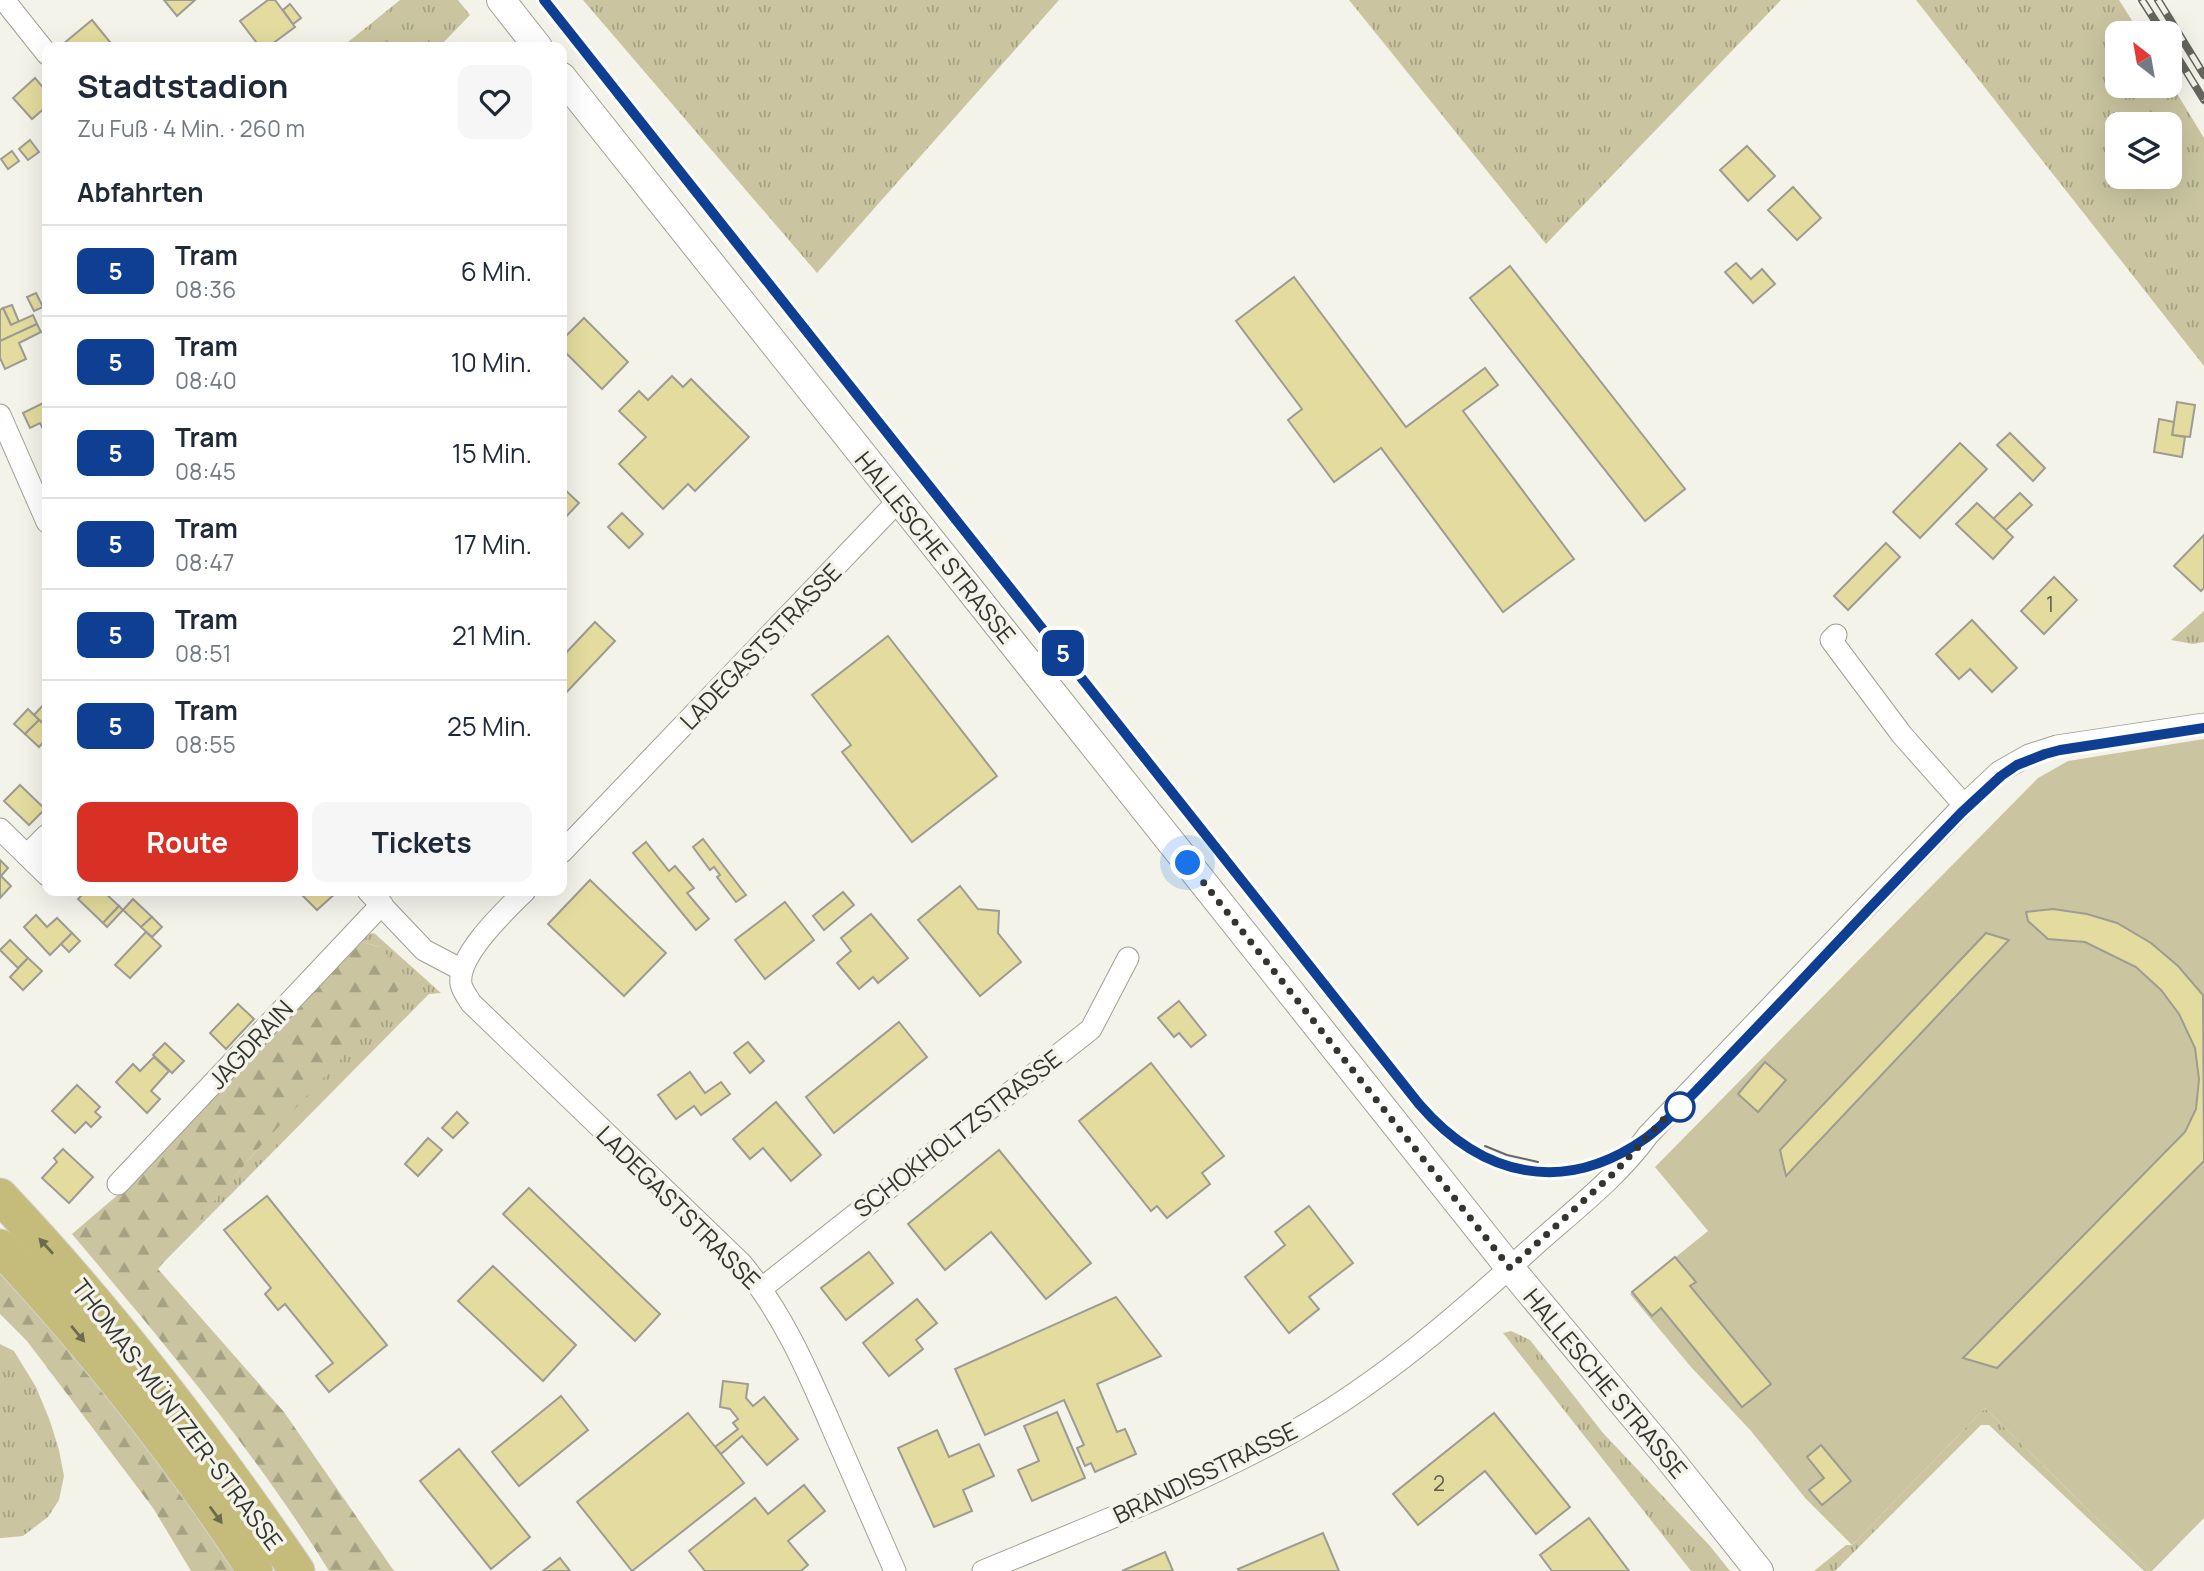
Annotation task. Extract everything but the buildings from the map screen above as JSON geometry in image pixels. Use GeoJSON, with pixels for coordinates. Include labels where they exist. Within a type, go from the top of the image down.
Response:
{"type":"FeatureCollection","features":[{"type":"Feature","properties":{"kind":"main road","name":"THOMAS-MÜNTZER-STRASSE"},"geometry":{"type":"LineString","coordinates":[[0,1196],[134,1349],[240,1488],[297,1571]]}},
{"type":"Feature","properties":{"kind":"main road","name":"THOMAS-MÜNTZER-STRASSE"},"geometry":{"type":"LineString","coordinates":[[0,1247],[97,1357],[181,1466],[255,1571]]}},
{"type":"Feature","properties":{"kind":"street"},"geometry":{"type":"LineString","coordinates":[[4,0],[42,48]]}},
{"type":"Feature","properties":{"kind":"street"},"geometry":{"type":"LineString","coordinates":[[501,0],[534,42]]}},
{"type":"Feature","properties":{"kind":"street","name":"HALLESCHE STRASSE"},"geometry":{"type":"LineString","coordinates":[[567,83],[1510,1268],[1759,1571]]}},
{"type":"Feature","properties":{"kind":"street"},"geometry":{"type":"LineString","coordinates":[[0,415],[42,511]]}},
{"type":"Feature","properties":{"kind":"street","name":"LADEGASTSTRASSE"},"geometry":{"type":"LineString","coordinates":[[567,847],[899,500]]}},
{"type":"Feature","properties":{"kind":"street"},"geometry":{"type":"LineString","coordinates":[[1834,638],[1902,735],[1964,804]]}},
{"type":"Feature","properties":{"kind":"street","name":"BRANDISSTRASSE"},"geometry":{"type":"LineString","coordinates":[[983,1571],[1197,1482],[1298,1429],[1364,1387],[1414,1350],[1490,1288],[1615,1172],[1964,804],[1999,772],[2029,755],[2057,746],[2204,724]]}},
{"type":"Feature","properties":{"kind":"street"},"geometry":{"type":"LineString","coordinates":[[0,829],[42,870]]}},
{"type":"Feature","properties":{"kind":"street"},"geometry":{"type":"LineString","coordinates":[[27,855],[42,840]]}},
{"type":"Feature","properties":{"kind":"street"},"geometry":{"type":"LineString","coordinates":[[375,897],[424,950],[463,970],[479,940],[520,896]]}},
{"type":"Feature","properties":{"kind":"street","name":"JAGDRAIN"},"geometry":{"type":"LineString","coordinates":[[118,1184],[375,897]]}},
{"type":"Feature","properties":{"kind":"street","name":"SCHOKHOLTZSTRASSE"},"geometry":{"type":"LineString","coordinates":[[762,1288],[1091,1029],[1128,958]]}},
{"type":"Feature","properties":{"kind":"street","name":"LADEGASTSTRASSE"},"geometry":{"type":"LineString","coordinates":[[463,970],[461,985],[471,1003],[741,1263],[762,1288],[784,1323],[816,1389],[895,1571]]}},
{"type":"Feature","properties":{"kind":"green space"},"geometry":{"type":"Polygon","coordinates":[[[400,0],[458,0],[470,15],[444,42],[348,42],[400,0]]]}},
{"type":"Feature","properties":{"kind":"green space"},"geometry":{"type":"Polygon","coordinates":[[[583,0],[1059,0],[817,273],[583,0]]]}},
{"type":"Feature","properties":{"kind":"green space"},"geometry":{"type":"Polygon","coordinates":[[[1349,0],[1781,0],[1546,244],[1349,0]]]}},
{"type":"Feature","properties":{"kind":"green space"},"geometry":{"type":"Polygon","coordinates":[[[1916,0],[2119,0],[2132,21],[2105,21],[2105,98],[2180,98],[2204,138],[2204,366],[1916,0]]]}},
{"type":"Feature","properties":{"kind":"green space"},"geometry":{"type":"Polygon","coordinates":[[[2204,611],[2204,642],[2193,644],[2171,640],[2204,611]]]}},
{"type":"Feature","properties":{"kind":"green space"},"geometry":{"type":"Polygon","coordinates":[[[2204,739],[2204,1518],[2150,1571],[1985,1408],[1852,1545],[1806,1499],[1751,1431],[1691,1367],[1630,1294],[1708,1231],[1655,1167],[2038,778],[2068,761],[2204,739]]]}},
{"type":"Feature","properties":{"kind":"green space"},"geometry":{"type":"Polygon","coordinates":[[[374,933],[441,993],[429,994],[157,1269],[256,1151],[380,947],[362,942],[366,935],[374,933]]]}},
{"type":"Feature","properties":{"kind":"green space"},"geometry":{"type":"Polygon","coordinates":[[[362,942],[380,947],[406,976],[388,1008],[256,1151],[158,1269],[284,1412],[394,1571],[329,1571],[239,1440],[174,1356],[72,1234],[127,1187],[362,942]]]}},
{"type":"Feature","properties":{"kind":"green space"},"geometry":{"type":"Polygon","coordinates":[[[0,1268],[87,1366],[239,1571],[191,1571],[153,1508],[27,1341],[0,1314],[0,1268]]]}},
{"type":"Feature","properties":{"kind":"green space"},"geometry":{"type":"Polygon","coordinates":[[[1511,1331],[1530,1340],[1603,1433],[1710,1546],[1730,1571],[1691,1571],[1503,1333],[1511,1331]]]}},
{"type":"Feature","properties":{"kind":"green space"},"geometry":{"type":"Polygon","coordinates":[[[0,1344],[14,1351],[36,1387],[50,1421],[64,1476],[59,1500],[48,1517],[23,1536],[2,1538],[0,1538],[0,1344]]]}},
{"type":"Feature","properties":{"kind":"green space"},"geometry":{"type":"Polygon","coordinates":[[[1985,1408],[2150,1571],[2144,1571],[1989,1425],[1981,1425],[1835,1571],[1814,1571],[1846,1545],[1852,1545],[1985,1408]]]}},
{"type":"Feature","properties":{"kind":"tram line"},"geometry":{"type":"LineString","coordinates":[[544,0],[1419,1104],[1443,1129],[1470,1148],[1497,1162],[1525,1170],[1555,1172],[1585,1167],[1615,1156],[1646,1138],[1666,1122],[1961,813],[2017,765],[2060,750],[2204,728]]}},
{"type":"Feature","properties":{"kind":"tram line","name":"5"},"geometry":{"type":"LineString","coordinates":[[544,0],[1419,1104],[1463,1146],[1490,1160],[1517,1169],[1567,1171],[1610,1158],[1645,1139],[1663,1124],[1961,813],[1989,785],[2017,765],[2060,750],[2204,728]]}},
{"type":"Feature","properties":{"kind":"tram line"},"geometry":{"type":"LineString","coordinates":[[1485,1146],[1507,1155],[1538,1162]]}},
{"type":"Feature","properties":{"kind":"railway"},"geometry":{"type":"LineString","coordinates":[[2142,0],[2155,21]]}},
{"type":"Feature","properties":{"kind":"railway"},"geometry":{"type":"LineString","coordinates":[[2158,0],[2204,75]]}},
{"type":"Feature","properties":{"kind":"railway"},"geometry":{"type":"LineString","coordinates":[[2182,64],[2204,100]]}},
{"type":"Feature","properties":{"kind":"route"},"geometry":{"type":"LineString","coordinates":[[1188,863],[1510,1268],[1615,1172],[1685,1096],[1680,1107]]}}]}
